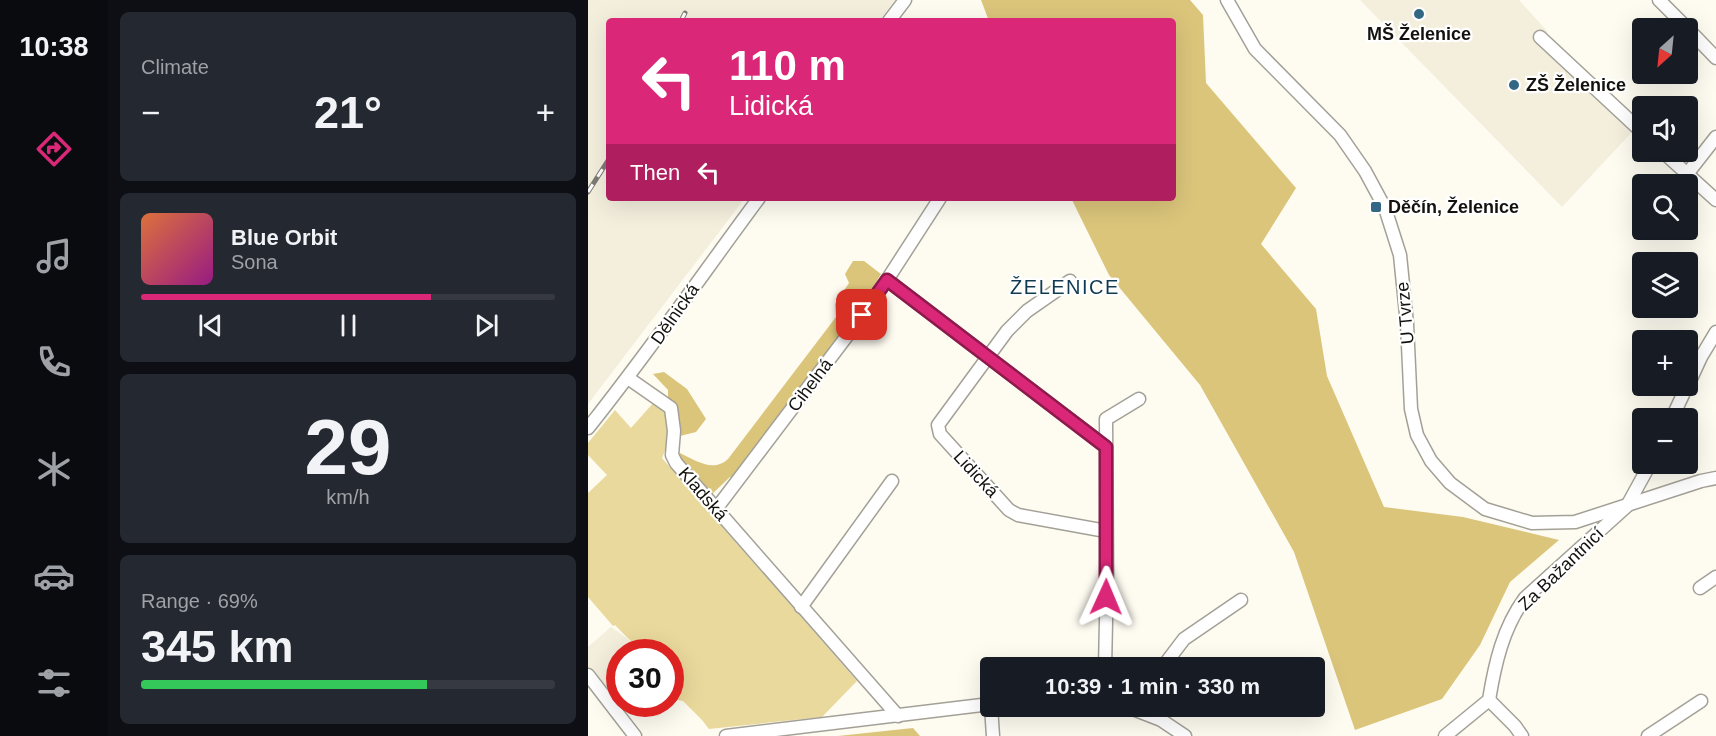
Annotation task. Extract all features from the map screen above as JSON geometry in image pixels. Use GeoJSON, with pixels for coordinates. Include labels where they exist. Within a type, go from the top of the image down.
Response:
{"type":"FeatureCollection","features":[{"type":"Feature","properties":{"kind":"street"},"geometry":{"type":"LineString","coordinates":[[891,18],[905,0]]}},
{"type":"Feature","properties":{"kind":"street","name":"U Tvrze"},"geometry":{"type":"LineString","coordinates":[[1227,0],[1255,49],[1340,135],[1365,171],[1385,208],[1400,255],[1411,409],[1417,435],[1431,461],[1450,483],[1485,509],[1532,523],[1575,522],[1716,478]]}},
{"type":"Feature","properties":{"kind":"street"},"geometry":{"type":"LineString","coordinates":[[1659,0],[1676,18]]}},
{"type":"Feature","properties":{"kind":"street"},"geometry":{"type":"LineString","coordinates":[[1540,37],[1632,123]]}},
{"type":"Feature","properties":{"kind":"street"},"geometry":{"type":"LineString","coordinates":[[1698,40],[1716,58]]}},
{"type":"Feature","properties":{"kind":"street"},"geometry":{"type":"LineString","coordinates":[[1674,162],[1687,174],[1716,137]]}},
{"type":"Feature","properties":{"kind":"street"},"geometry":{"type":"LineString","coordinates":[[1698,184],[1716,201]]}},
{"type":"Feature","properties":{"kind":"street","name":"Dělnická"},"geometry":{"type":"LineString","coordinates":[[588,428],[628,378],[757,201]]}},
{"type":"Feature","properties":{"kind":"street","name":"Cihelná"},"geometry":{"type":"LineString","coordinates":[[716,508],[887,280],[938,201]]}},
{"type":"Feature","properties":{"kind":"street"},"geometry":{"type":"LineString","coordinates":[[887,280],[1106,447]]}},
{"type":"Feature","properties":{"kind":"street"},"geometry":{"type":"LineString","coordinates":[[987,356],[1027,311],[1070,281]]}},
{"type":"Feature","properties":{"kind":"street"},"geometry":{"type":"LineString","coordinates":[[1698,363],[1716,332]]}},
{"type":"Feature","properties":{"kind":"street","name":"Lidická"},"geometry":{"type":"LineString","coordinates":[[987,356],[938,425],[940,434],[1009,510],[1018,515],[1106,531]]}},
{"type":"Feature","properties":{"kind":"street","name":"Kladská"},"geometry":{"type":"LineString","coordinates":[[628,378],[671,408],[674,431],[672,455],[676,463],[898,716]]}},
{"type":"Feature","properties":{"kind":"street"},"geometry":{"type":"LineString","coordinates":[[1105,657],[1106,419],[1139,399]]}},
{"type":"Feature","properties":{"kind":"street","name":"Za Bažantnicí"},"geometry":{"type":"LineString","coordinates":[[1489,700],[1495,665],[1513,615],[1526,598],[1627,506],[1645,474]]}},
{"type":"Feature","properties":{"kind":"street"},"geometry":{"type":"LineString","coordinates":[[801,608],[892,481]]}},
{"type":"Feature","properties":{"kind":"street"},"geometry":{"type":"LineString","coordinates":[[1700,588],[1716,577]]}},
{"type":"Feature","properties":{"kind":"street"},"geometry":{"type":"LineString","coordinates":[[1170,657],[1184,639],[1241,600]]}},
{"type":"Feature","properties":{"kind":"street"},"geometry":{"type":"LineString","coordinates":[[588,675],[635,736]]}},
{"type":"Feature","properties":{"kind":"street"},"geometry":{"type":"LineString","coordinates":[[1445,736],[1489,700],[1522,736]]}},
{"type":"Feature","properties":{"kind":"street"},"geometry":{"type":"LineString","coordinates":[[1648,736],[1701,701]]}},
{"type":"Feature","properties":{"kind":"street"},"geometry":{"type":"LineString","coordinates":[[729,736],[980,706]]}},
{"type":"Feature","properties":{"kind":"street"},"geometry":{"type":"LineString","coordinates":[[992,717],[993,736]]}},
{"type":"Feature","properties":{"kind":"street"},"geometry":{"type":"LineString","coordinates":[[1156,717],[1185,736]]}},
{"type":"Feature","properties":{"kind":"shaded area"},"geometry":{"type":"Polygon","coordinates":[[[588,0],[895,0],[881,18],[606,18],[606,201],[743,201],[588,404],[588,0]]]}},
{"type":"Feature","properties":{"kind":"shaded area"},"geometry":{"type":"Polygon","coordinates":[[[981,0],[1190,0],[1203,15],[1206,83],[1296,188],[1261,244],[1316,309],[1327,376],[1384,507],[1463,517],[1559,540],[1510,582],[1480,645],[1442,699],[1355,730],[1294,552],[1200,385],[1109,275],[1072,201],[1176,201],[1176,18],[988,18],[981,0]]]}},
{"type":"Feature","properties":{"kind":"shaded area","name":"ZŠ Želenice"},"geometry":{"type":"Polygon","coordinates":[[[1360,0],[1519,0],[1548,32],[1537,39],[1632,128],[1632,132],[1562,207],[1360,0]]]}},
{"type":"Feature","properties":{"kind":"shaded area"},"geometry":{"type":"Polygon","coordinates":[[[853,261],[864,261],[881,274],[865,301],[792,403],[734,477],[730,477],[711,495],[676,457],[680,453],[710,465],[722,463],[728,459],[836,317],[835,304],[849,283],[845,274],[853,261]]]}},
{"type":"Feature","properties":{"kind":"shaded area"},"geometry":{"type":"Polygon","coordinates":[[[664,372],[687,389],[706,419],[696,432],[680,436],[677,406],[668,401],[668,390],[653,374],[664,372]]]}},
{"type":"Feature","properties":{"kind":"shaded area"},"geometry":{"type":"Polygon","coordinates":[[[655,401],[667,416],[672,428],[662,458],[857,681],[822,717],[709,729],[684,702],[684,639],[628,639],[615,625],[613,626],[588,597],[588,493],[607,475],[588,455],[588,443],[615,410],[631,428],[655,401]]]}},
{"type":"Feature","properties":{"kind":"shaded area"},"geometry":{"type":"Polygon","coordinates":[[[611,627],[628,639],[606,639],[606,690],[599,681],[588,688],[588,647],[611,627]]]}},
{"type":"Feature","properties":{"kind":"shaded area"},"geometry":{"type":"Polygon","coordinates":[[[913,728],[920,736],[838,736],[913,728]]]}},
{"type":"Feature","properties":{"kind":"railway"},"geometry":{"type":"LineString","coordinates":[[682,18],[685,13]]}},
{"type":"Feature","properties":{"kind":"railway"},"geometry":{"type":"LineString","coordinates":[[588,192],[606,164]]}},
{"type":"Feature","properties":{"kind":"place","name":"MŠ Želenice"},"geometry":{"type":"Point","coordinates":[1419,14]}},
{"type":"Feature","properties":{"kind":"place","name":"ZŠ Želenice"},"geometry":{"type":"Point","coordinates":[1514,85]}},
{"type":"Feature","properties":{"kind":"place","name":"Děčín, Želenice"},"geometry":{"type":"Point","coordinates":[1376,207]}},
{"type":"Feature","properties":{"kind":"district","name":"ŽELENICE"},"geometry":{"type":"Point","coordinates":[1065,287]}},
{"type":"Feature","properties":{"kind":"route"},"geometry":{"type":"LineString","coordinates":[[862,315],[887,280],[1106,447],[1106,597]]}}]}
